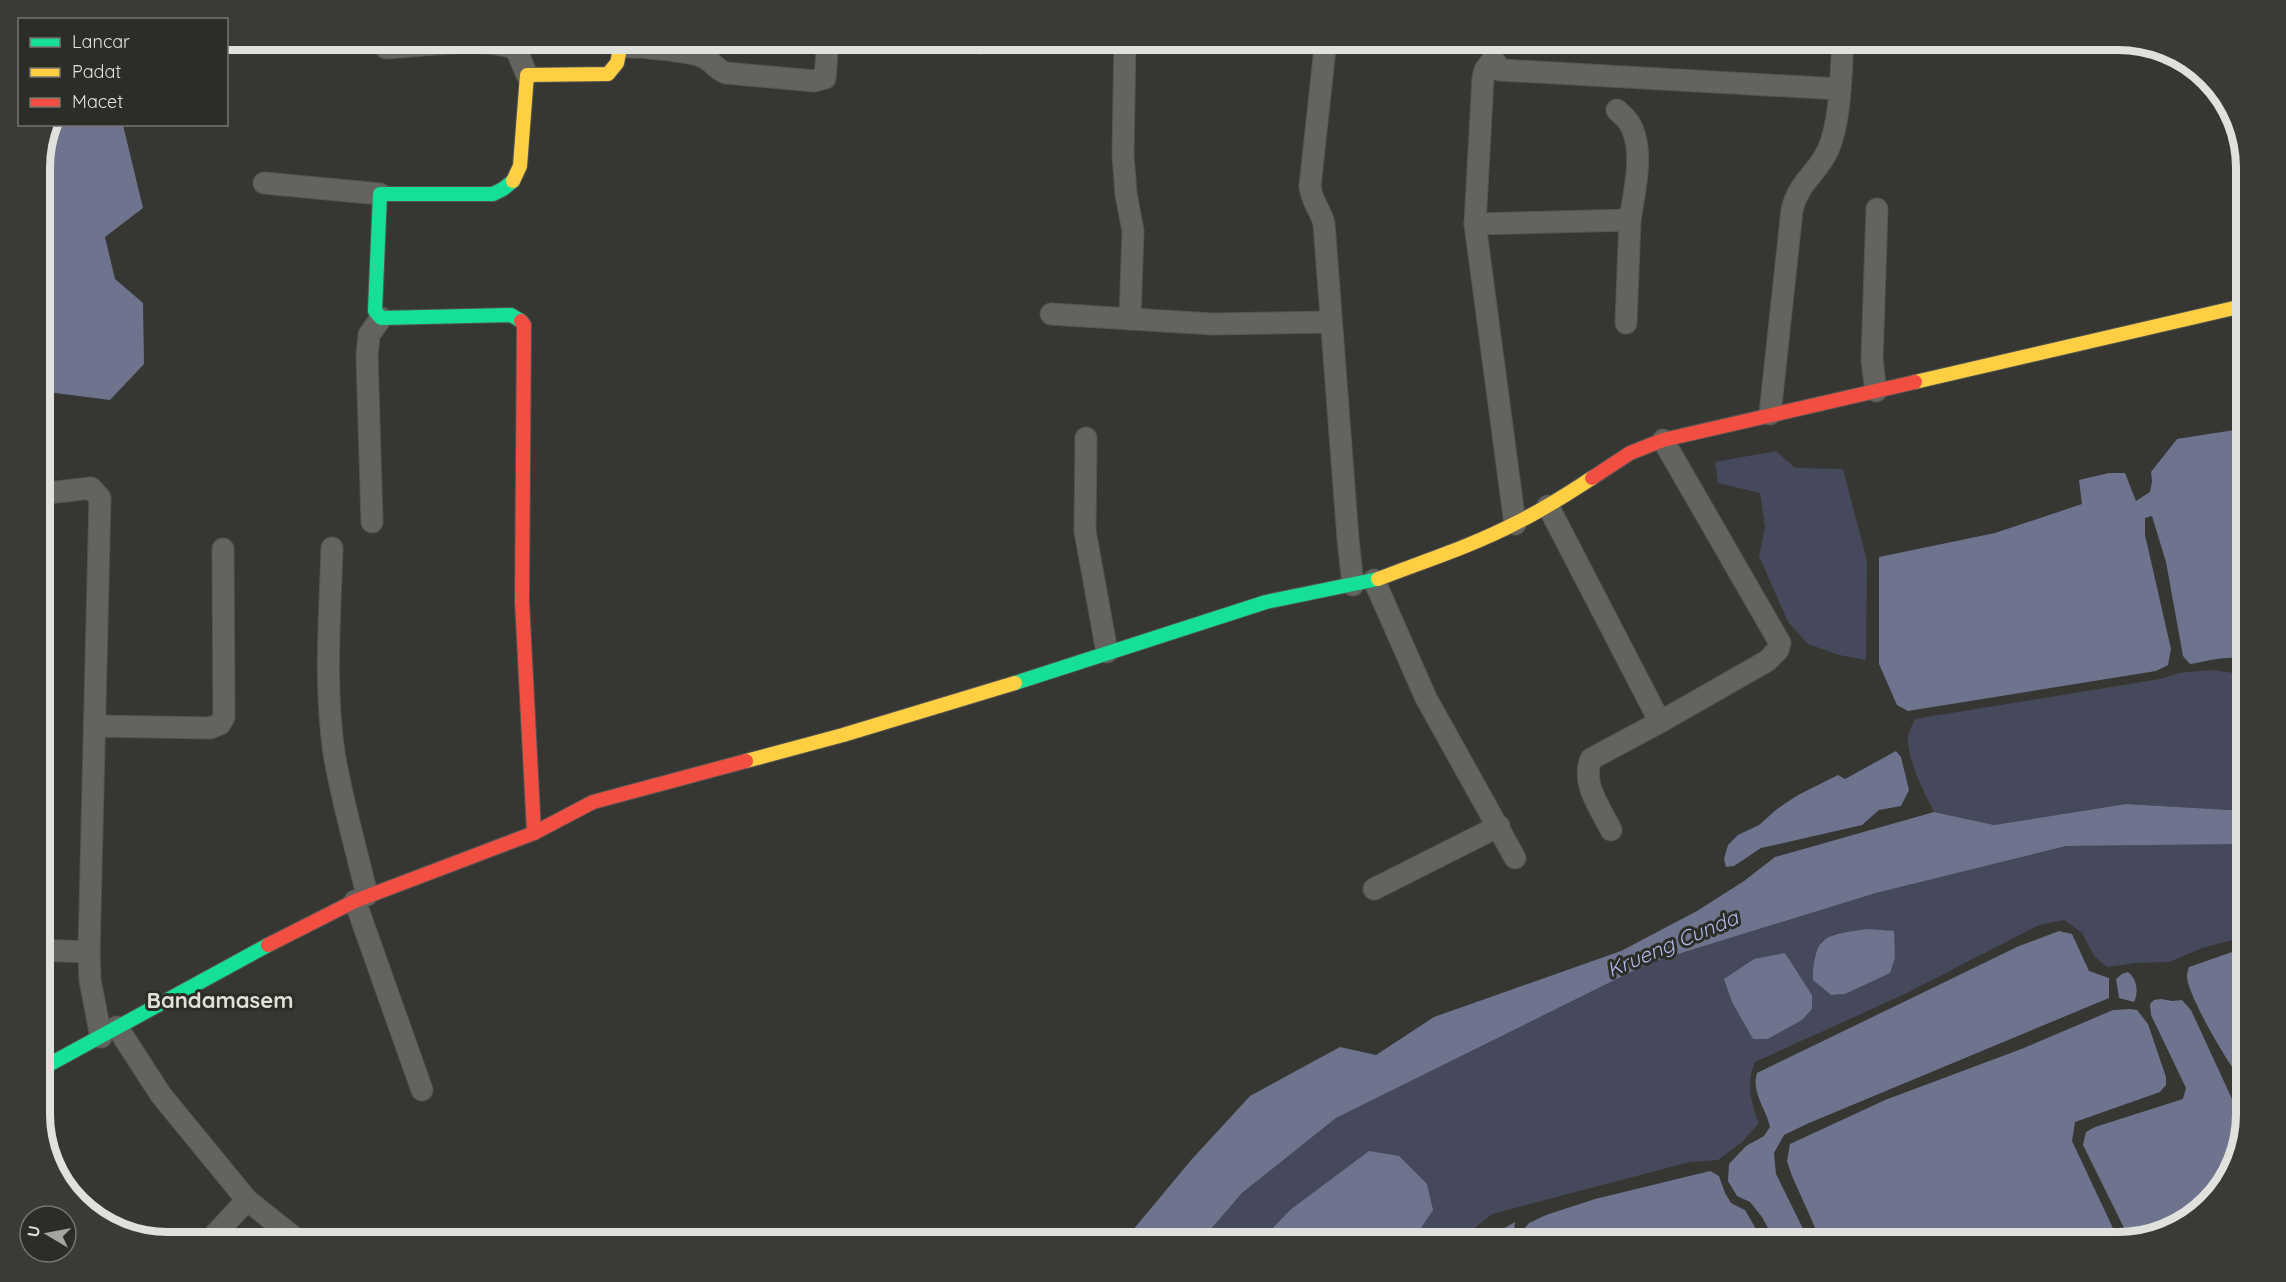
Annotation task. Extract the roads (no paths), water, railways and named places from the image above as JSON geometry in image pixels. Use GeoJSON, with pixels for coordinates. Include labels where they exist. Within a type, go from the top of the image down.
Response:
{"type":"FeatureCollection","features":[{"type":"Feature","properties":{"kind":"street"},"geometry":{"type":"LineString","coordinates":[[264,183],[380,194],[493,194],[507,188],[518,175],[520,166],[527,75],[516,50]]}},
{"type":"Feature","properties":{"kind":"street"},"geometry":{"type":"LineString","coordinates":[[527,75],[609,74],[614,70],[620,50]]}},
{"type":"Feature","properties":{"kind":"street"},"geometry":{"type":"LineString","coordinates":[[666,50],[698,55],[710,60],[716,69],[726,73],[814,81],[825,78],[827,52]]}},
{"type":"Feature","properties":{"kind":"street"},"geometry":{"type":"LineString","coordinates":[[1125,50],[1123,154],[1126,194],[1133,231],[1130,319]]}},
{"type":"Feature","properties":{"kind":"street"},"geometry":{"type":"LineString","coordinates":[[1325,50],[1310,186],[1311,195],[1322,215],[1324,224],[1353,585]]}},
{"type":"Feature","properties":{"kind":"street"},"geometry":{"type":"LineString","coordinates":[[1770,414],[1792,210],[1800,187],[1830,145],[1839,90],[1842,50]]}},
{"type":"Feature","properties":{"kind":"street"},"geometry":{"type":"LineString","coordinates":[[1515,524],[1475,225],[1483,78],[1485,70],[1493,59],[1500,70],[1839,90]]}},
{"type":"Feature","properties":{"kind":"street"},"geometry":{"type":"LineString","coordinates":[[1617,110],[1632,127],[1635,141],[1635,182],[1630,220],[1626,323]]}},
{"type":"Feature","properties":{"kind":"street"},"geometry":{"type":"LineString","coordinates":[[380,194],[375,311],[381,318]]}},
{"type":"Feature","properties":{"kind":"street"},"geometry":{"type":"LineString","coordinates":[[1876,391],[1872,360],[1877,209]]}},
{"type":"Feature","properties":{"kind":"street"},"geometry":{"type":"LineString","coordinates":[[1475,225],[1630,220]]}},
{"type":"Feature","properties":{"kind":"street"},"geometry":{"type":"LineString","coordinates":[[50,1064],[227,966],[361,898],[534,833],[593,802],[843,735],[974,696],[1266,602],[1374,580],[1465,546],[1515,524],[1548,506],[1630,453],[1663,440],[2236,308]]}},
{"type":"Feature","properties":{"kind":"street"},"geometry":{"type":"LineString","coordinates":[[1051,314],[1212,324],[1331,322]]}},
{"type":"Feature","properties":{"kind":"street"},"geometry":{"type":"LineString","coordinates":[[381,318],[511,315],[518,318],[524,326],[522,601],[534,833]]}},
{"type":"Feature","properties":{"kind":"street"},"geometry":{"type":"LineString","coordinates":[[372,522],[367,356],[369,335],[381,318]]}},
{"type":"Feature","properties":{"kind":"street"},"geometry":{"type":"LineString","coordinates":[[1086,438],[1085,531],[1107,652]]}},
{"type":"Feature","properties":{"kind":"street"},"geometry":{"type":"LineString","coordinates":[[1611,830],[1588,783],[1587,770],[1591,759],[1767,661],[1778,650],[1780,643],[1663,440]]}},
{"type":"Feature","properties":{"kind":"street"},"geometry":{"type":"LineString","coordinates":[[50,493],[91,488],[100,498],[90,980],[109,1032],[247,1200],[287,1232]]}},
{"type":"Feature","properties":{"kind":"street"},"geometry":{"type":"LineString","coordinates":[[1548,506],[1660,722]]}},
{"type":"Feature","properties":{"kind":"street"},"geometry":{"type":"LineString","coordinates":[[333,548],[329,651],[331,720],[335,754],[361,898],[422,1090]]}},
{"type":"Feature","properties":{"kind":"street"},"geometry":{"type":"LineString","coordinates":[[96,726],[210,728],[220,724],[224,717],[223,549]]}},
{"type":"Feature","properties":{"kind":"street"},"geometry":{"type":"LineString","coordinates":[[1374,580],[1426,698],[1515,858]]}},
{"type":"Feature","properties":{"kind":"street"},"geometry":{"type":"LineString","coordinates":[[1374,888],[1499,826]]}},
{"type":"Feature","properties":{"kind":"street"},"geometry":{"type":"LineString","coordinates":[[50,950],[89,952]]}},
{"type":"Feature","properties":{"kind":"street"},"geometry":{"type":"LineString","coordinates":[[217,1232],[247,1200]]}},
{"type":"Feature","properties":{"kind":"water"},"geometry":{"type":"Polygon","coordinates":[[[58,126],[123,126],[143,208],[105,237],[115,279],[143,303],[144,364],[110,400],[50,392],[50,160],[58,126]]]}},
{"type":"Feature","properties":{"kind":"water"},"geometry":{"type":"Polygon","coordinates":[[[2236,430],[2236,658],[2190,664],[2183,656],[2166,562],[2152,516],[2145,518],[2145,535],[2171,649],[2168,665],[2156,671],[1908,711],[1897,705],[1879,664],[1879,557],[1995,533],[2082,504],[2079,480],[2109,473],[2125,473],[2136,501],[2150,492],[2151,472],[2177,439],[2236,430]]]}},
{"type":"Feature","properties":{"kind":"water"},"geometry":{"type":"Polygon","coordinates":[[[1896,751],[1901,757],[1909,790],[1901,806],[1879,810],[1862,825],[1761,848],[1734,866],[1726,867],[1724,859],[1728,845],[1738,835],[1759,825],[1798,795],[1838,775],[1845,779],[1896,751]]]}},
{"type":"Feature","properties":{"kind":"water","name":"Krueng Cunda"},"geometry":{"type":"Polygon","coordinates":[[[2126,804],[2236,810],[2236,844],[2066,846],[1876,893],[1649,963],[1336,1118],[1242,1193],[1210,1230],[1212,1232],[1131,1232],[1192,1159],[1250,1096],[1340,1047],[1376,1055],[1434,1017],[1621,951],[1697,911],[1744,881],[1775,857],[1934,812],[1994,825],[2126,804]]]}},
{"type":"Feature","properties":{"kind":"water"},"geometry":{"type":"Polygon","coordinates":[[[1868,929],[1894,931],[1895,958],[1890,973],[1845,994],[1831,995],[1813,980],[1816,953],[1820,945],[1833,935],[1868,929]]]}},
{"type":"Feature","properties":{"kind":"water"},"geometry":{"type":"Polygon","coordinates":[[[2059,931],[2072,934],[2089,971],[2109,978],[2109,998],[1784,1135],[1774,1153],[1776,1174],[1805,1232],[1770,1232],[1750,1202],[1737,1196],[1728,1181],[1729,1164],[1746,1146],[1764,1136],[1770,1127],[1757,1094],[1757,1073],[2019,946],[2059,931]]]}},
{"type":"Feature","properties":{"kind":"water"},"geometry":{"type":"Polygon","coordinates":[[[2235,951],[2236,1073],[2199,1010],[2188,984],[2187,975],[2189,967],[2235,951]]]}},
{"type":"Feature","properties":{"kind":"water"},"geometry":{"type":"Polygon","coordinates":[[[1785,953],[1812,995],[1812,1009],[1802,1020],[1768,1039],[1753,1039],[1732,1002],[1724,979],[1754,959],[1785,953]]]}},
{"type":"Feature","properties":{"kind":"water"},"geometry":{"type":"Polygon","coordinates":[[[2128,972],[2136,986],[2134,1002],[2119,998],[2116,979],[2128,972]]]}},
{"type":"Feature","properties":{"kind":"water"},"geometry":{"type":"Polygon","coordinates":[[[2154,1000],[2182,1000],[2191,1010],[2236,1108],[2235,1130],[2221,1173],[2202,1198],[2177,1217],[2149,1228],[2126,1232],[2083,1145],[2086,1132],[2095,1127],[2183,1099],[2186,1088],[2151,1015],[2150,1004],[2154,1000]]]}},
{"type":"Feature","properties":{"kind":"water"},"geometry":{"type":"Polygon","coordinates":[[[2113,1010],[2137,1010],[2148,1024],[2166,1077],[2166,1085],[2160,1092],[2075,1122],[2072,1141],[2115,1232],[1817,1232],[1787,1161],[1790,1144],[1885,1100],[2024,1048],[2113,1010]]]}},
{"type":"Feature","properties":{"kind":"water"},"geometry":{"type":"Polygon","coordinates":[[[1369,1151],[1399,1156],[1427,1184],[1433,1210],[1418,1232],[1269,1232],[1290,1210],[1369,1151]]]}},
{"type":"Feature","properties":{"kind":"water"},"geometry":{"type":"Polygon","coordinates":[[[1710,1171],[1719,1176],[1731,1203],[1745,1210],[1758,1232],[1522,1232],[1529,1223],[1546,1215],[1595,1199],[1710,1171]]]}},
{"type":"Feature","properties":{"kind":"water"},"geometry":{"type":"Polygon","coordinates":[[[1515,1222],[1514,1232],[1498,1232],[1515,1222]]]}},
{"type":"Feature","properties":{"kind":"district","name":"Bandamasem"},"geometry":{"type":"Point","coordinates":[220,1000]}}]}
